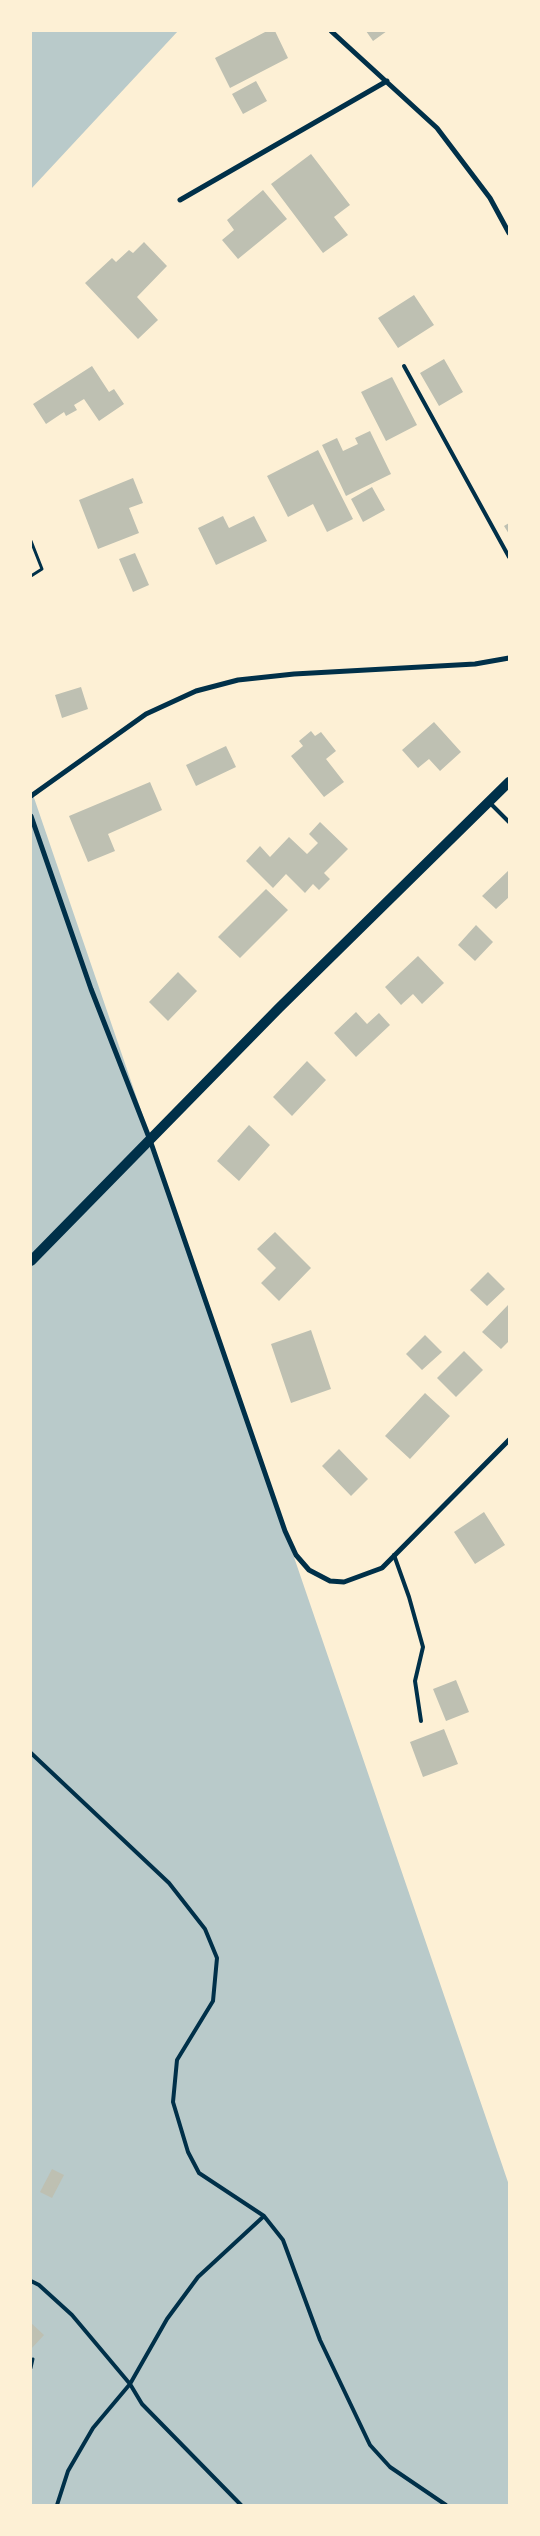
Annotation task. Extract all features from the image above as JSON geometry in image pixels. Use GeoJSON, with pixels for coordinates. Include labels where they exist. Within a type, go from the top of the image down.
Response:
{"type":"FeatureCollection","features":[{"type":"Feature","properties":{"kind":"main road"},"geometry":{"type":"LineString","coordinates":[[31,1262],[382,905],[509,782]]}},
{"type":"Feature","properties":{"kind":"street"},"geometry":{"type":"LineString","coordinates":[[331,31],[443,134],[490,198],[509,233]]}},
{"type":"Feature","properties":{"kind":"street"},"geometry":{"type":"LineString","coordinates":[[180,200],[387,81]]}},
{"type":"Feature","properties":{"kind":"street"},"geometry":{"type":"LineString","coordinates":[[31,796],[146,714],[196,691],[238,680],[294,674],[475,664],[509,658]]}},
{"type":"Feature","properties":{"kind":"street"},"geometry":{"type":"LineString","coordinates":[[31,816],[91,989],[150,1140],[285,1531],[296,1555],[309,1570],[330,1581],[344,1582],[362,1577],[382,1568],[509,1440]]}},
{"type":"Feature","properties":{"kind":"lane"},"geometry":{"type":"LineString","coordinates":[[404,366],[509,557]]}},
{"type":"Feature","properties":{"kind":"lane"},"geometry":{"type":"LineString","coordinates":[[488,801],[509,822]]}},
{"type":"Feature","properties":{"kind":"lane"},"geometry":{"type":"LineString","coordinates":[[394,1555],[409,1597],[423,1647],[415,1681],[421,1721]]}},
{"type":"Feature","properties":{"kind":"lane"},"geometry":{"type":"LineString","coordinates":[[31,1753],[169,1883],[205,1929],[217,1958],[213,2001],[177,2060],[173,2102],[188,2152],[199,2173],[264,2216],[283,2240],[320,2340],[370,2445],[390,2467],[446,2505]]}},
{"type":"Feature","properties":{"kind":"lane"},"geometry":{"type":"LineString","coordinates":[[57,2505],[68,2471],[93,2428],[130,2384],[167,2319],[198,2277],[264,2216]]}},
{"type":"Feature","properties":{"kind":"lane"},"geometry":{"type":"LineString","coordinates":[[31,2281],[39,2285],[72,2315],[130,2384],[148,2410],[241,2505]]}},
{"type":"Feature","properties":{"kind":"path"},"geometry":{"type":"LineString","coordinates":[[31,541],[42,569],[31,576]]}},
{"type":"Feature","properties":{"kind":"path"},"geometry":{"type":"LineString","coordinates":[[31,2368],[33,2359]]}},
{"type":"Feature","properties":{"kind":"shaded area"},"geometry":{"type":"Polygon","coordinates":[[[31,31],[178,31],[31,189],[31,31]]]}},
{"type":"Feature","properties":{"kind":"shaded area"},"geometry":{"type":"Polygon","coordinates":[[[31,789],[509,2185],[509,2505],[31,2505],[31,789]]]}},
{"type":"Feature","properties":{"kind":"building"},"geometry":{"type":"Polygon","coordinates":[[[267,31],[275,31],[288,58],[230,88],[215,58],[267,31]]]}},
{"type":"Feature","properties":{"kind":"building"},"geometry":{"type":"Polygon","coordinates":[[[366,31],[387,31],[373,41],[366,31]]]}},
{"type":"Feature","properties":{"kind":"building"},"geometry":{"type":"Polygon","coordinates":[[[256,81],[267,101],[243,114],[232,94],[256,81]]]}},
{"type":"Feature","properties":{"kind":"building"},"geometry":{"type":"Polygon","coordinates":[[[311,154],[350,205],[334,217],[348,235],[323,253],[271,184],[311,154]]]}},
{"type":"Feature","properties":{"kind":"building"},"geometry":{"type":"Polygon","coordinates":[[[263,190],[287,219],[238,259],[222,240],[234,230],[227,220],[263,190]]]}},
{"type":"Feature","properties":{"kind":"building"},"geometry":{"type":"Polygon","coordinates":[[[144,242],[167,266],[137,297],[158,320],[138,339],[85,283],[112,258],[116,262],[129,250],[133,253],[144,242]]]}},
{"type":"Feature","properties":{"kind":"building"},"geometry":{"type":"Polygon","coordinates":[[[414,295],[434,325],[398,348],[378,318],[414,295]]]}},
{"type":"Feature","properties":{"kind":"building"},"geometry":{"type":"Polygon","coordinates":[[[444,359],[463,392],[439,406],[420,373],[444,359]]]}},
{"type":"Feature","properties":{"kind":"building"},"geometry":{"type":"Polygon","coordinates":[[[92,366],[109,392],[114,389],[124,404],[99,421],[84,399],[74,405],[77,410],[66,416],[64,412],[46,424],[33,404],[92,366]]]}},
{"type":"Feature","properties":{"kind":"building"},"geometry":{"type":"Polygon","coordinates":[[[392,377],[417,425],[386,441],[361,392],[392,377]]]}},
{"type":"Feature","properties":{"kind":"building"},"geometry":{"type":"Polygon","coordinates":[[[370,431],[391,474],[346,496],[322,445],[337,438],[343,451],[358,444],[355,438],[370,431]]]}},
{"type":"Feature","properties":{"kind":"building"},"geometry":{"type":"Polygon","coordinates":[[[318,450],[353,519],[327,532],[313,504],[288,517],[267,476],[318,450]]]}},
{"type":"Feature","properties":{"kind":"building"},"geometry":{"type":"Polygon","coordinates":[[[133,478],[143,503],[129,508],[139,533],[98,549],[79,500],[133,478]]]}},
{"type":"Feature","properties":{"kind":"building"},"geometry":{"type":"Polygon","coordinates":[[[372,487],[385,510],[363,522],[351,499],[372,487]]]}},
{"type":"Feature","properties":{"kind":"building"},"geometry":{"type":"Polygon","coordinates":[[[223,516],[229,528],[254,516],[267,541],[216,565],[198,528],[223,516]]]}},
{"type":"Feature","properties":{"kind":"building"},"geometry":{"type":"Polygon","coordinates":[[[509,523],[509,534],[504,526],[509,523]]]}},
{"type":"Feature","properties":{"kind":"building"},"geometry":{"type":"Polygon","coordinates":[[[135,553],[149,585],[133,592],[119,559],[135,553]]]}},
{"type":"Feature","properties":{"kind":"building"},"geometry":{"type":"Polygon","coordinates":[[[81,687],[88,709],[62,718],[55,695],[81,687]]]}},
{"type":"Feature","properties":{"kind":"building"},"geometry":{"type":"Polygon","coordinates":[[[434,722],[461,752],[440,771],[429,759],[418,768],[402,750],[434,722]]]}},
{"type":"Feature","properties":{"kind":"building"},"geometry":{"type":"Polygon","coordinates":[[[311,731],[315,736],[321,732],[336,751],[326,759],[344,782],[324,797],[291,756],[303,746],[299,741],[311,731]]]}},
{"type":"Feature","properties":{"kind":"building"},"geometry":{"type":"Polygon","coordinates":[[[226,746],[236,767],[196,786],[186,765],[226,746]]]}},
{"type":"Feature","properties":{"kind":"building"},"geometry":{"type":"Polygon","coordinates":[[[150,782],[162,810],[108,834],[115,851],[88,862],[69,816],[150,782]]]}},
{"type":"Feature","properties":{"kind":"building"},"geometry":{"type":"Polygon","coordinates":[[[320,822],[348,849],[324,873],[330,879],[319,890],[313,884],[305,893],[286,874],[273,888],[246,861],[260,846],[270,857],[289,837],[307,854],[318,843],[309,834],[320,822]]]}},
{"type":"Feature","properties":{"kind":"building"},"geometry":{"type":"Polygon","coordinates":[[[509,870],[509,897],[496,909],[482,896],[509,870]]]}},
{"type":"Feature","properties":{"kind":"building"},"geometry":{"type":"Polygon","coordinates":[[[266,889],[288,910],[240,958],[218,937],[266,889]]]}},
{"type":"Feature","properties":{"kind":"building"},"geometry":{"type":"Polygon","coordinates":[[[476,925],[493,942],[475,961],[458,945],[476,925]]]}},
{"type":"Feature","properties":{"kind":"building"},"geometry":{"type":"Polygon","coordinates":[[[418,956],[444,983],[422,1004],[413,994],[401,1005],[385,987],[418,956]]]}},
{"type":"Feature","properties":{"kind":"building"},"geometry":{"type":"Polygon","coordinates":[[[178,972],[197,991],[168,1021],[149,1002],[178,972]]]}},
{"type":"Feature","properties":{"kind":"building"},"geometry":{"type":"Polygon","coordinates":[[[356,1012],[367,1024],[379,1013],[390,1025],[356,1057],[334,1033],[356,1012]]]}},
{"type":"Feature","properties":{"kind":"building"},"geometry":{"type":"Polygon","coordinates":[[[307,1061],[326,1080],[292,1116],[273,1097],[307,1061]]]}},
{"type":"Feature","properties":{"kind":"building"},"geometry":{"type":"Polygon","coordinates":[[[249,1125],[270,1145],[239,1181],[217,1161],[249,1125]]]}},
{"type":"Feature","properties":{"kind":"building"},"geometry":{"type":"Polygon","coordinates":[[[275,1232],[311,1268],[279,1301],[261,1283],[276,1268],[257,1249],[275,1232]]]}},
{"type":"Feature","properties":{"kind":"building"},"geometry":{"type":"Polygon","coordinates":[[[488,1272],[505,1289],[487,1306],[470,1290],[488,1272]]]}},
{"type":"Feature","properties":{"kind":"building"},"geometry":{"type":"Polygon","coordinates":[[[508,1305],[509,1341],[501,1349],[482,1332],[508,1305]]]}},
{"type":"Feature","properties":{"kind":"building"},"geometry":{"type":"Polygon","coordinates":[[[311,1330],[331,1389],[291,1403],[271,1344],[311,1330]]]}},
{"type":"Feature","properties":{"kind":"building"},"geometry":{"type":"Polygon","coordinates":[[[425,1335],[442,1352],[422,1370],[406,1354],[425,1335]]]}},
{"type":"Feature","properties":{"kind":"building"},"geometry":{"type":"Polygon","coordinates":[[[464,1351],[483,1370],[456,1397],[437,1378],[464,1351]]]}},
{"type":"Feature","properties":{"kind":"building"},"geometry":{"type":"Polygon","coordinates":[[[425,1393],[450,1416],[410,1459],[385,1436],[425,1393]]]}},
{"type":"Feature","properties":{"kind":"building"},"geometry":{"type":"Polygon","coordinates":[[[339,1449],[368,1479],[351,1496],[322,1466],[339,1449]]]}},
{"type":"Feature","properties":{"kind":"building"},"geometry":{"type":"Polygon","coordinates":[[[484,1512],[505,1545],[475,1564],[454,1532],[484,1512]]]}},
{"type":"Feature","properties":{"kind":"building"},"geometry":{"type":"Polygon","coordinates":[[[456,1680],[469,1712],[446,1721],[433,1689],[456,1680]]]}},
{"type":"Feature","properties":{"kind":"building"},"geometry":{"type":"Polygon","coordinates":[[[444,1729],[458,1764],[423,1777],[410,1742],[444,1729]]]}},
{"type":"Feature","properties":{"kind":"building"},"geometry":{"type":"Polygon","coordinates":[[[52,2169],[64,2175],[52,2198],[40,2192],[52,2169]]]}},
{"type":"Feature","properties":{"kind":"building"},"geometry":{"type":"Polygon","coordinates":[[[31,2323],[44,2335],[31,2349],[31,2323]]]}}]}
